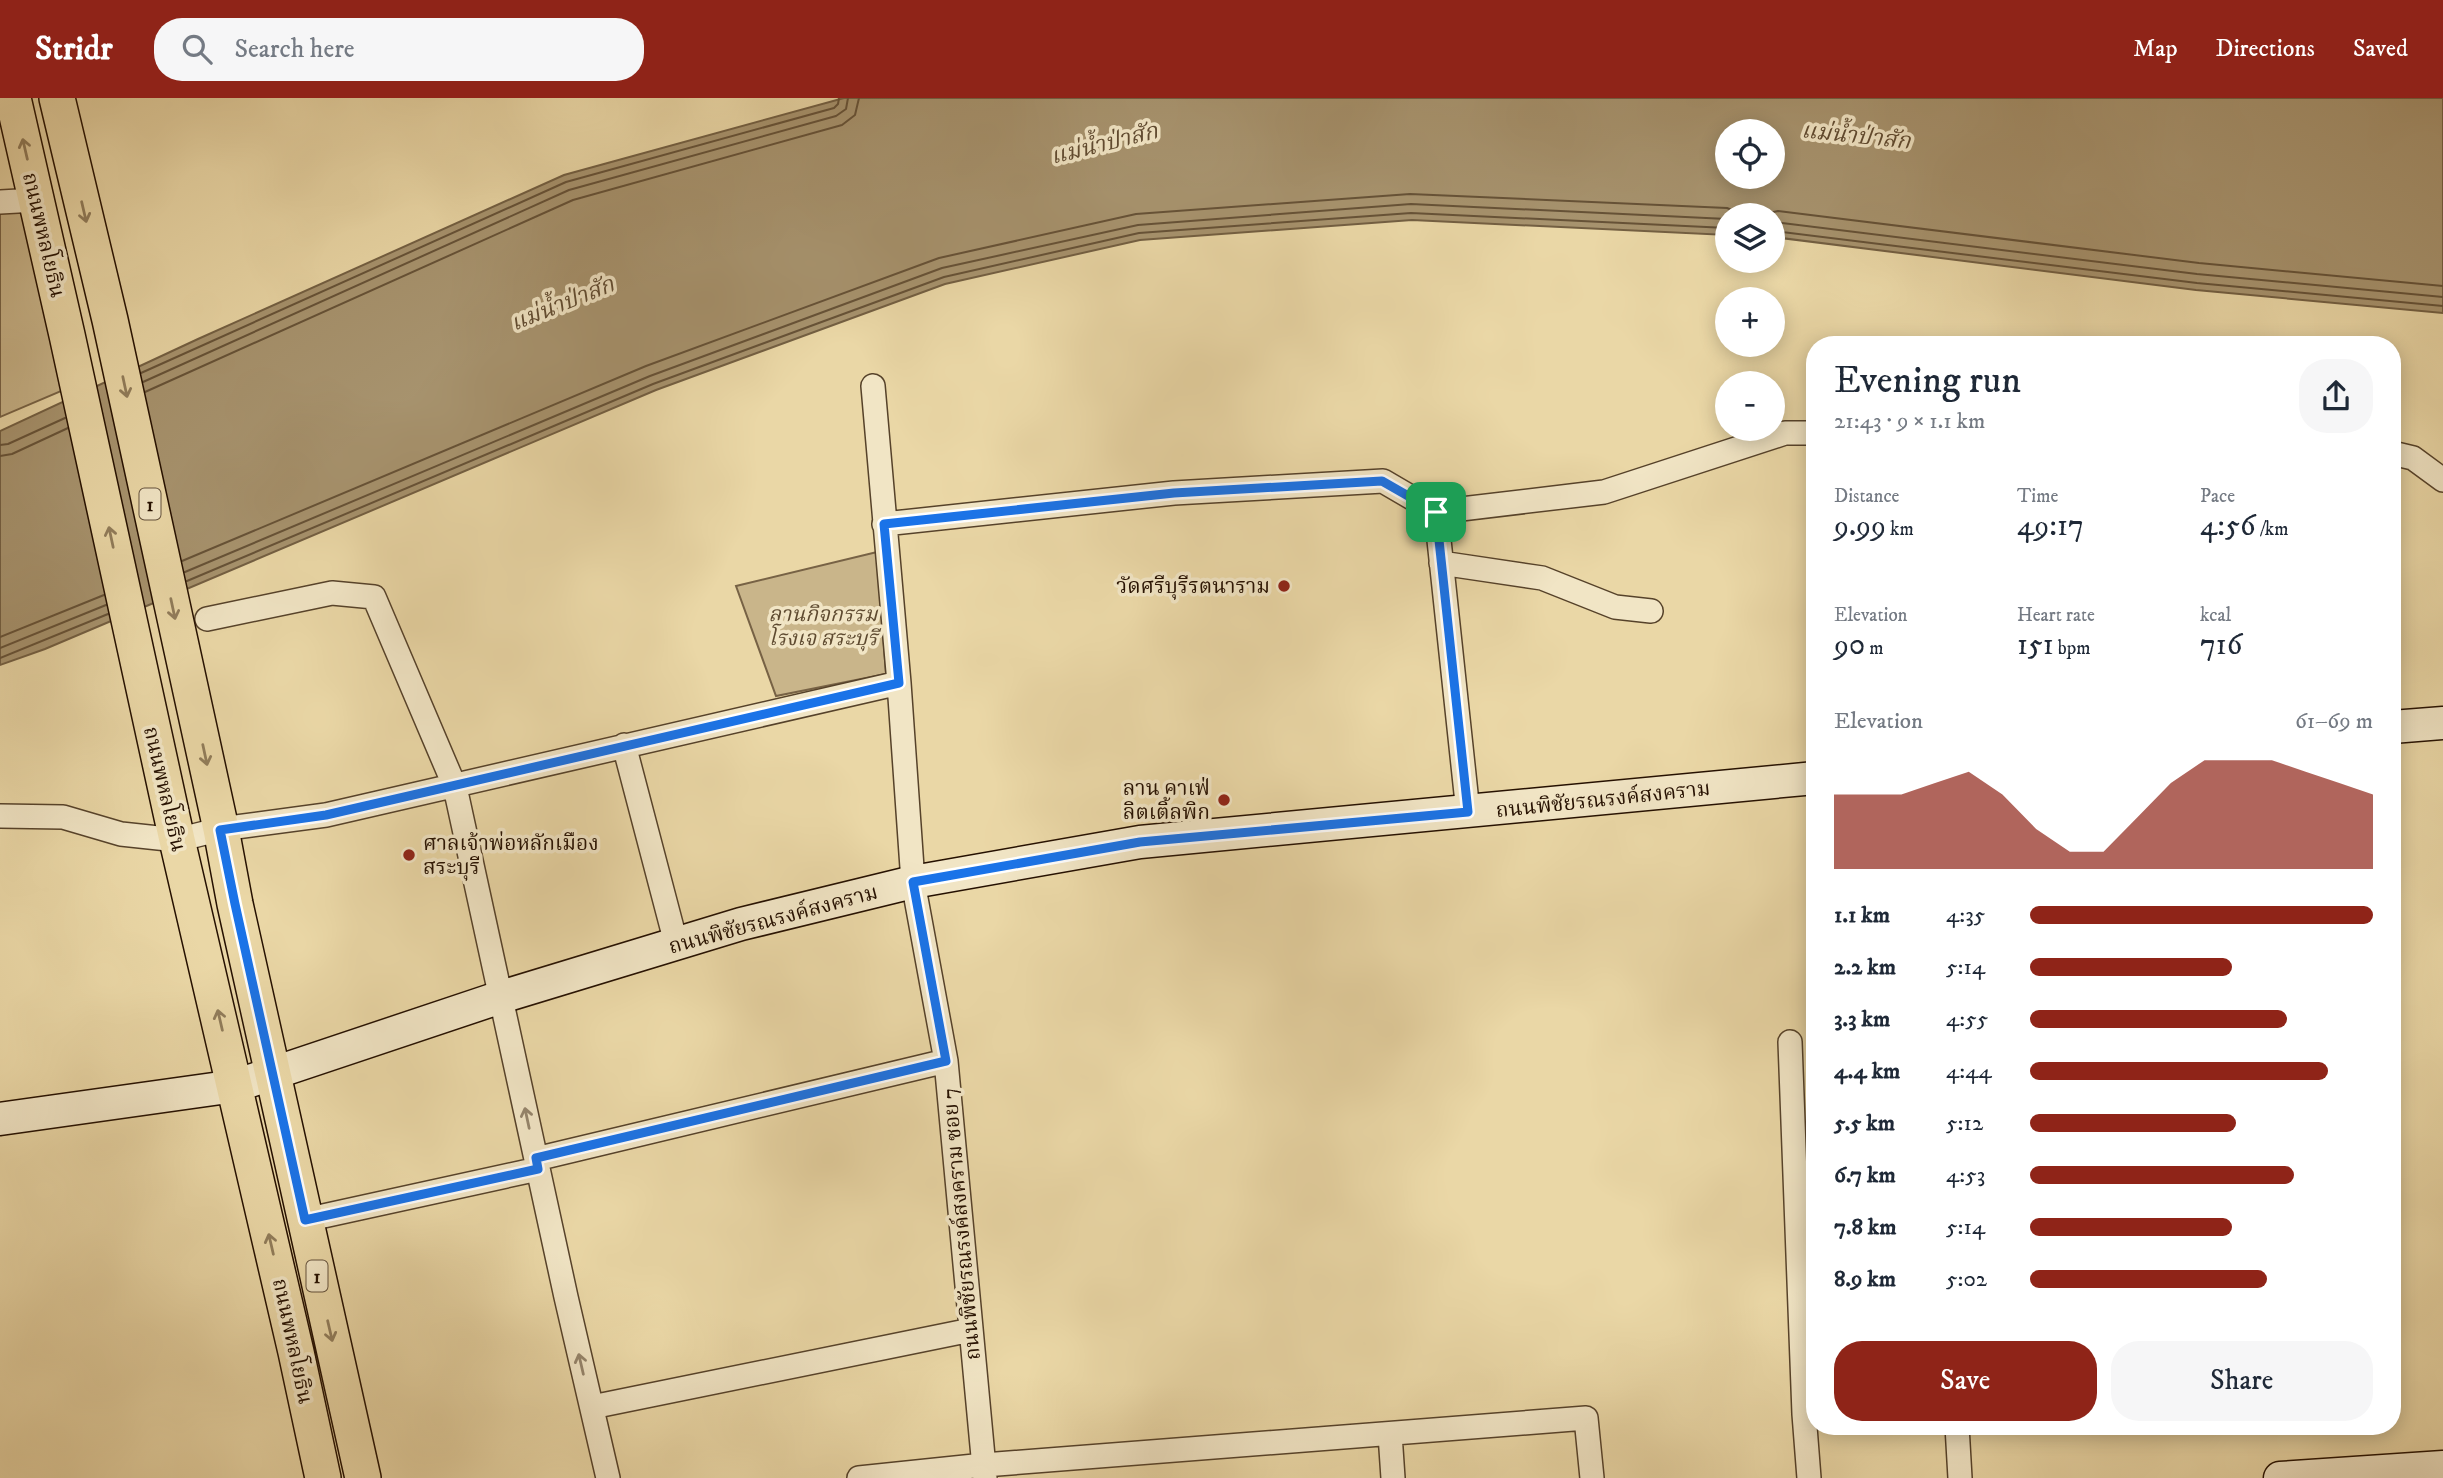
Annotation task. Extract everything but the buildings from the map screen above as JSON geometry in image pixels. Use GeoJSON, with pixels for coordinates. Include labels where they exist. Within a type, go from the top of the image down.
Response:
{"type":"FeatureCollection","features":[{"type":"Feature","properties":{"kind":"main road","name":"ถนนพหลโยธิน"},"geometry":{"type":"LineString","coordinates":[[57,98],[110,320],[272,1074],[363,1478]]}},
{"type":"Feature","properties":{"kind":"main road","name":"ถนนพหลโยธิน"},"geometry":{"type":"LineString","coordinates":[[9,103],[36,200],[67,335],[145,700],[323,1478]]}},
{"type":"Feature","properties":{"kind":"street"},"geometry":{"type":"LineString","coordinates":[[0,202],[36,200]]}},
{"type":"Feature","properties":{"kind":"street","name":"ถนนพิชัยรณรงค์สงคราม ซอย 7"},"geometry":{"type":"LineString","coordinates":[[873,386],[913,882],[946,1061],[985,1472]]}},
{"type":"Feature","properties":{"kind":"street"},"geometry":{"type":"LineString","coordinates":[[884,524],[1174,493],[1382,481],[1436,512],[1604,492],[1785,433],[1806,433]]}},
{"type":"Feature","properties":{"kind":"street"},"geometry":{"type":"LineString","coordinates":[[2401,455],[2413,458],[2443,480]]}},
{"type":"Feature","properties":{"kind":"street"},"geometry":{"type":"LineString","coordinates":[[1436,512],[1468,812]]}},
{"type":"Feature","properties":{"kind":"street"},"geometry":{"type":"LineString","coordinates":[[1441,563],[1542,578],[1615,607],[1651,611]]}},
{"type":"Feature","properties":{"kind":"street"},"geometry":{"type":"LineString","coordinates":[[207,619],[332,593],[374,597],[455,787],[608,1478]]}},
{"type":"Feature","properties":{"kind":"street"},"geometry":{"type":"LineString","coordinates":[[0,816],[63,817],[121,834],[177,840],[220,830],[326,815],[455,787],[624,745],[899,683]]}},
{"type":"Feature","properties":{"kind":"street"},"geometry":{"type":"LineString","coordinates":[[2401,726],[2443,723]]}},
{"type":"Feature","properties":{"kind":"street"},"geometry":{"type":"LineString","coordinates":[[624,745],[676,943]]}},
{"type":"Feature","properties":{"kind":"street","name":"ถนนพิชัยรณรงค์สงคราม"},"geometry":{"type":"LineString","coordinates":[[0,1119],[235,1086],[501,997],[676,943],[741,924],[913,882],[1140,842],[1806,779]]}},
{"type":"Feature","properties":{"kind":"street"},"geometry":{"type":"LineString","coordinates":[[1790,1042],[1804,1415],[1809,1478]]}},
{"type":"Feature","properties":{"kind":"street"},"geometry":{"type":"LineString","coordinates":[[305,1220],[946,1061]]}},
{"type":"Feature","properties":{"kind":"street"},"geometry":{"type":"LineString","coordinates":[[592,1407],[971,1330]]}},
{"type":"Feature","properties":{"kind":"street"},"geometry":{"type":"LineString","coordinates":[[859,1478],[985,1472],[1586,1418],[1592,1478]]}},
{"type":"Feature","properties":{"kind":"street"},"geometry":{"type":"LineString","coordinates":[[1390,1434],[1394,1478]]}},
{"type":"Feature","properties":{"kind":"street"},"geometry":{"type":"LineString","coordinates":[[1958,1435],[1960,1478]]}},
{"type":"Feature","properties":{"kind":"street"},"geometry":{"type":"LineString","coordinates":[[2280,1478],[2443,1466]]}},
{"type":"Feature","properties":{"kind":"green space"},"geometry":{"type":"Polygon","coordinates":[[[23,211],[66,389],[0,417],[0,212],[23,211]]]}},
{"type":"Feature","properties":{"kind":"green space","name":"ลานกิจกรรม โรงเจ สระบุรี"},"geometry":{"type":"Polygon","coordinates":[[[877,552],[886,674],[776,696],[736,586],[877,552]]]}},
{"type":"Feature","properties":{"kind":"water","name":"แม่น้ำป่าสัก"},"geometry":{"type":"Polygon","coordinates":[[[844,98],[2443,98],[2443,313],[2196,290],[1785,239],[1785,203],[1715,203],[1715,234],[1412,220],[1140,240],[945,284],[656,390],[45,649],[0,665],[0,431],[564,175],[844,98]]]}},
{"type":"Feature","properties":{"kind":"place","name":"วัดศรีบุรีรตนาราม"},"geometry":{"type":"Point","coordinates":[1284,586]}},
{"type":"Feature","properties":{"kind":"place","name":"ลาน คาเฟ่ ลิตเติ้ลพิก"},"geometry":{"type":"Point","coordinates":[1224,800]}},
{"type":"Feature","properties":{"kind":"place","name":"ศาลเจ้าพ่อหลักเมือง สระบุรี"},"geometry":{"type":"Point","coordinates":[409,855]}},
{"type":"Feature","properties":{"kind":"route"},"geometry":{"type":"LineString","coordinates":[[1382,481],[1436,512],[1468,812],[1140,842],[913,882],[946,1061],[536,1158],[538,1169],[305,1220],[220,830],[326,815],[899,683],[884,524],[1174,493],[1382,481]]}}]}
